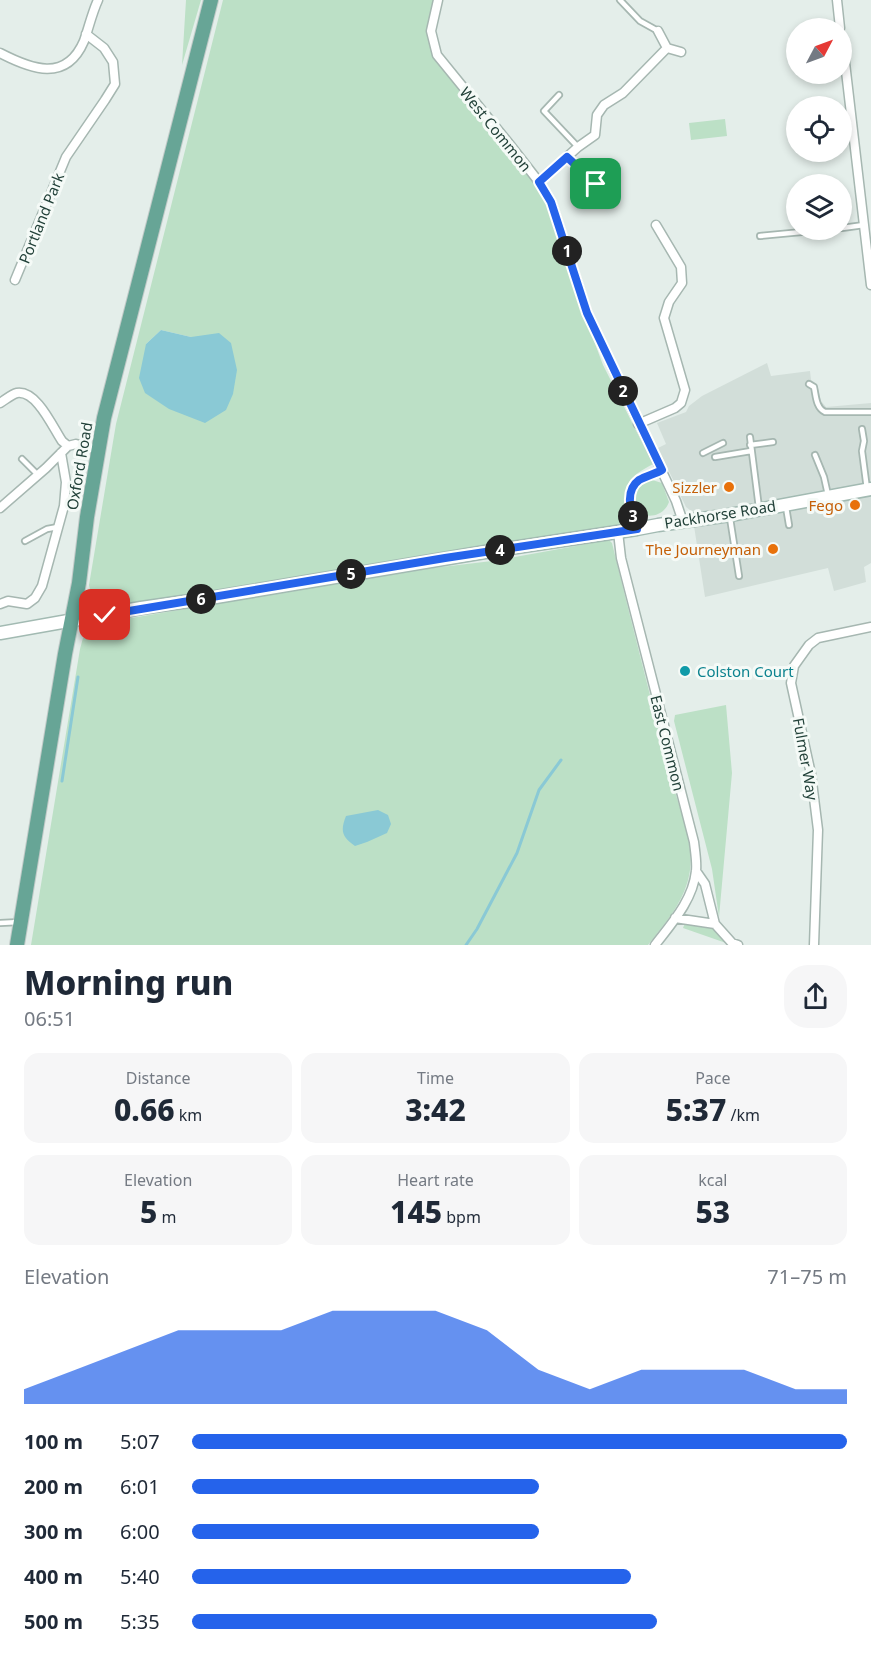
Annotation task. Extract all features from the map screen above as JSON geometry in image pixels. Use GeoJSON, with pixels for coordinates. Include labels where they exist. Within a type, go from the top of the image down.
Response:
{"type":"FeatureCollection","features":[{"type":"Feature","properties":{"kind":"main road","name":"Oxford Road"},"geometry":{"type":"LineString","coordinates":[[17,945],[65,654],[79,583],[87,517],[104,418],[212,0]]}},
{"type":"Feature","properties":{"kind":"main road","name":"Packhorse Road"},"geometry":{"type":"LineString","coordinates":[[0,633],[465,555],[730,515],[869,489]]}},
{"type":"Feature","properties":{"kind":"street"},"geometry":{"type":"LineString","coordinates":[[0,53],[21,64],[45,69],[63,66],[74,59],[84,41],[98,0]]}},
{"type":"Feature","properties":{"kind":"street","name":"West Common"},"geometry":{"type":"LineString","coordinates":[[438,0],[431,31],[437,55],[539,182],[551,202],[587,313],[662,470],[683,522]]}},
{"type":"Feature","properties":{"kind":"street"},"geometry":{"type":"LineString","coordinates":[[837,0],[839,18]]}},
{"type":"Feature","properties":{"kind":"street"},"geometry":{"type":"LineString","coordinates":[[658,31],[667,48],[681,52]]}},
{"type":"Feature","properties":{"kind":"street","name":"Portland Park"},"geometry":{"type":"LineString","coordinates":[[15,280],[66,157],[115,84],[113,62],[104,48],[86,34]]}},
{"type":"Feature","properties":{"kind":"street"},"geometry":{"type":"LineString","coordinates":[[539,182],[595,135],[597,115],[604,105],[623,93],[667,48]]}},
{"type":"Feature","properties":{"kind":"street"},"geometry":{"type":"LineString","coordinates":[[848,84],[871,285]]}},
{"type":"Feature","properties":{"kind":"street"},"geometry":{"type":"LineString","coordinates":[[639,424],[685,404],[685,390],[664,318],[669,302],[682,283],[681,267],[656,225]]}},
{"type":"Feature","properties":{"kind":"street"},"geometry":{"type":"LineString","coordinates":[[0,403],[17,393],[37,401],[62,441],[68,446]]}},
{"type":"Feature","properties":{"kind":"street"},"geometry":{"type":"LineString","coordinates":[[0,508],[68,446],[75,444],[98,450]]}},
{"type":"Feature","properties":{"kind":"street"},"geometry":{"type":"LineString","coordinates":[[0,604],[8,601],[27,604],[35,598],[42,586],[64,506],[66,482],[61,453]]}},
{"type":"Feature","properties":{"kind":"street","name":"East Common"},"geometry":{"type":"LineString","coordinates":[[618,532],[621,558],[694,842],[696,871],[690,894],[654,945]]}},
{"type":"Feature","properties":{"kind":"street","name":"Fulmer Way"},"geometry":{"type":"LineString","coordinates":[[814,945],[818,830],[811,774],[791,683],[794,666],[809,645],[818,638],[871,627]]}},
{"type":"Feature","properties":{"kind":"street"},"geometry":{"type":"LineString","coordinates":[[696,871],[705,884],[715,924],[732,943],[738,945]]}},
{"type":"Feature","properties":{"kind":"street"},"geometry":{"type":"LineString","coordinates":[[675,918],[715,924]]}},
{"type":"Feature","properties":{"kind":"lane"},"geometry":{"type":"LineString","coordinates":[[620,0],[640,21],[658,31]]}},
{"type":"Feature","properties":{"kind":"lane"},"geometry":{"type":"LineString","coordinates":[[560,95],[544,111],[578,147]]}},
{"type":"Feature","properties":{"kind":"lane"},"geometry":{"type":"LineString","coordinates":[[567,157],[596,184]]}},
{"type":"Feature","properties":{"kind":"lane"},"geometry":{"type":"LineString","coordinates":[[852,227],[864,225]]}},
{"type":"Feature","properties":{"kind":"lane"},"geometry":{"type":"LineString","coordinates":[[760,236],[786,234]]}},
{"type":"Feature","properties":{"kind":"lane"},"geometry":{"type":"LineString","coordinates":[[809,384],[814,387],[821,411],[871,411]]}},
{"type":"Feature","properties":{"kind":"lane"},"geometry":{"type":"LineString","coordinates":[[862,429],[864,441],[861,451],[869,489]]}},
{"type":"Feature","properties":{"kind":"lane"},"geometry":{"type":"LineString","coordinates":[[750,437],[759,508]]}},
{"type":"Feature","properties":{"kind":"lane"},"geometry":{"type":"LineString","coordinates":[[716,457],[773,442]]}},
{"type":"Feature","properties":{"kind":"lane"},"geometry":{"type":"LineString","coordinates":[[703,453],[723,443]]}},
{"type":"Feature","properties":{"kind":"lane"},"geometry":{"type":"LineString","coordinates":[[815,455],[824,477],[828,496]]}},
{"type":"Feature","properties":{"kind":"lane"},"geometry":{"type":"LineString","coordinates":[[22,459],[38,475]]}},
{"type":"Feature","properties":{"kind":"lane"},"geometry":{"type":"LineString","coordinates":[[637,529],[629,495],[632,487],[639,480],[662,470]]}},
{"type":"Feature","properties":{"kind":"lane"},"geometry":{"type":"LineString","coordinates":[[786,504],[789,525]]}},
{"type":"Feature","properties":{"kind":"lane"},"geometry":{"type":"LineString","coordinates":[[730,515],[739,576]]}},
{"type":"Feature","properties":{"kind":"lane"},"geometry":{"type":"LineString","coordinates":[[25,541],[47,529],[58,527]]}},
{"type":"Feature","properties":{"kind":"lane"},"geometry":{"type":"LineString","coordinates":[[0,923],[20,922]]}},
{"type":"Feature","properties":{"kind":"shaded area"},"geometry":{"type":"Polygon","coordinates":[[[767,363],[771,376],[810,371],[811,380],[817,384],[821,401],[826,407],[871,403],[871,563],[864,567],[866,582],[834,591],[828,568],[705,597],[694,526],[703,520],[686,507],[658,448],[666,444],[657,423],[686,412],[689,406],[702,396],[767,363]]]}},
{"type":"Feature","properties":{"kind":"green space"},"geometry":{"type":"Polygon","coordinates":[[[186,0],[201,0],[182,65],[186,0]]]}},
{"type":"Feature","properties":{"kind":"green space"},"geometry":{"type":"Polygon","coordinates":[[[223,0],[435,0],[433,56],[517,157],[546,201],[603,365],[653,464],[634,476],[628,484],[625,515],[617,526],[107,608],[94,598],[89,585],[116,424],[223,0]],[[161,330],[146,344],[191,337],[161,330]]]}},
{"type":"Feature","properties":{"kind":"green space"},"geometry":{"type":"Polygon","coordinates":[[[725,119],[727,136],[691,140],[689,123],[725,119]]]}},
{"type":"Feature","properties":{"kind":"green space"},"geometry":{"type":"Polygon","coordinates":[[[649,479],[662,483],[669,502],[665,509],[651,516],[638,511],[635,505],[639,485],[649,479]]]}},
{"type":"Feature","properties":{"kind":"green space"},"geometry":{"type":"Polygon","coordinates":[[[609,540],[612,543],[690,847],[688,881],[680,901],[648,945],[31,945],[80,649],[83,638],[96,627],[131,618],[433,568],[492,561],[609,540]]]}},
{"type":"Feature","properties":{"kind":"green space"},"geometry":{"type":"Polygon","coordinates":[[[726,705],[732,773],[719,917],[712,869],[674,721],[675,715],[726,705]]]}},
{"type":"Feature","properties":{"kind":"green space"},"geometry":{"type":"Polygon","coordinates":[[[685,923],[709,926],[718,932],[726,943],[683,928],[685,923]]]}},
{"type":"Feature","properties":{"kind":"water"},"geometry":{"type":"Polygon","coordinates":[[[161,330],[191,337],[219,333],[231,343],[237,370],[233,394],[226,410],[205,423],[169,409],[145,393],[139,378],[146,344],[161,330]]]}},
{"type":"Feature","properties":{"kind":"water"},"geometry":{"type":"Polygon","coordinates":[[[378,810],[388,815],[391,824],[387,833],[355,846],[347,840],[343,833],[346,816],[378,810]]]}},
{"type":"Feature","properties":{"kind":"waterway"},"geometry":{"type":"LineString","coordinates":[[62,781],[78,677]]}},
{"type":"Feature","properties":{"kind":"waterway"},"geometry":{"type":"LineString","coordinates":[[466,945],[477,929],[517,853],[539,790],[561,760]]}},
{"type":"Feature","properties":{"kind":"place","name":"Sizzler"},"geometry":{"type":"Point","coordinates":[729,487]}},
{"type":"Feature","properties":{"kind":"place","name":"Fego"},"geometry":{"type":"Point","coordinates":[855,505]}},
{"type":"Feature","properties":{"kind":"place","name":"The Journeyman"},"geometry":{"type":"Point","coordinates":[773,549]}},
{"type":"Feature","properties":{"kind":"place","name":"Colston Court"},"geometry":{"type":"Point","coordinates":[685,671]}},
{"type":"Feature","properties":{"kind":"route"},"geometry":{"type":"LineString","coordinates":[[105,615],[445,558],[637,529],[629,495],[632,487],[639,480],[662,470],[587,313],[551,202],[539,182],[567,157],[596,184]]}}]}
